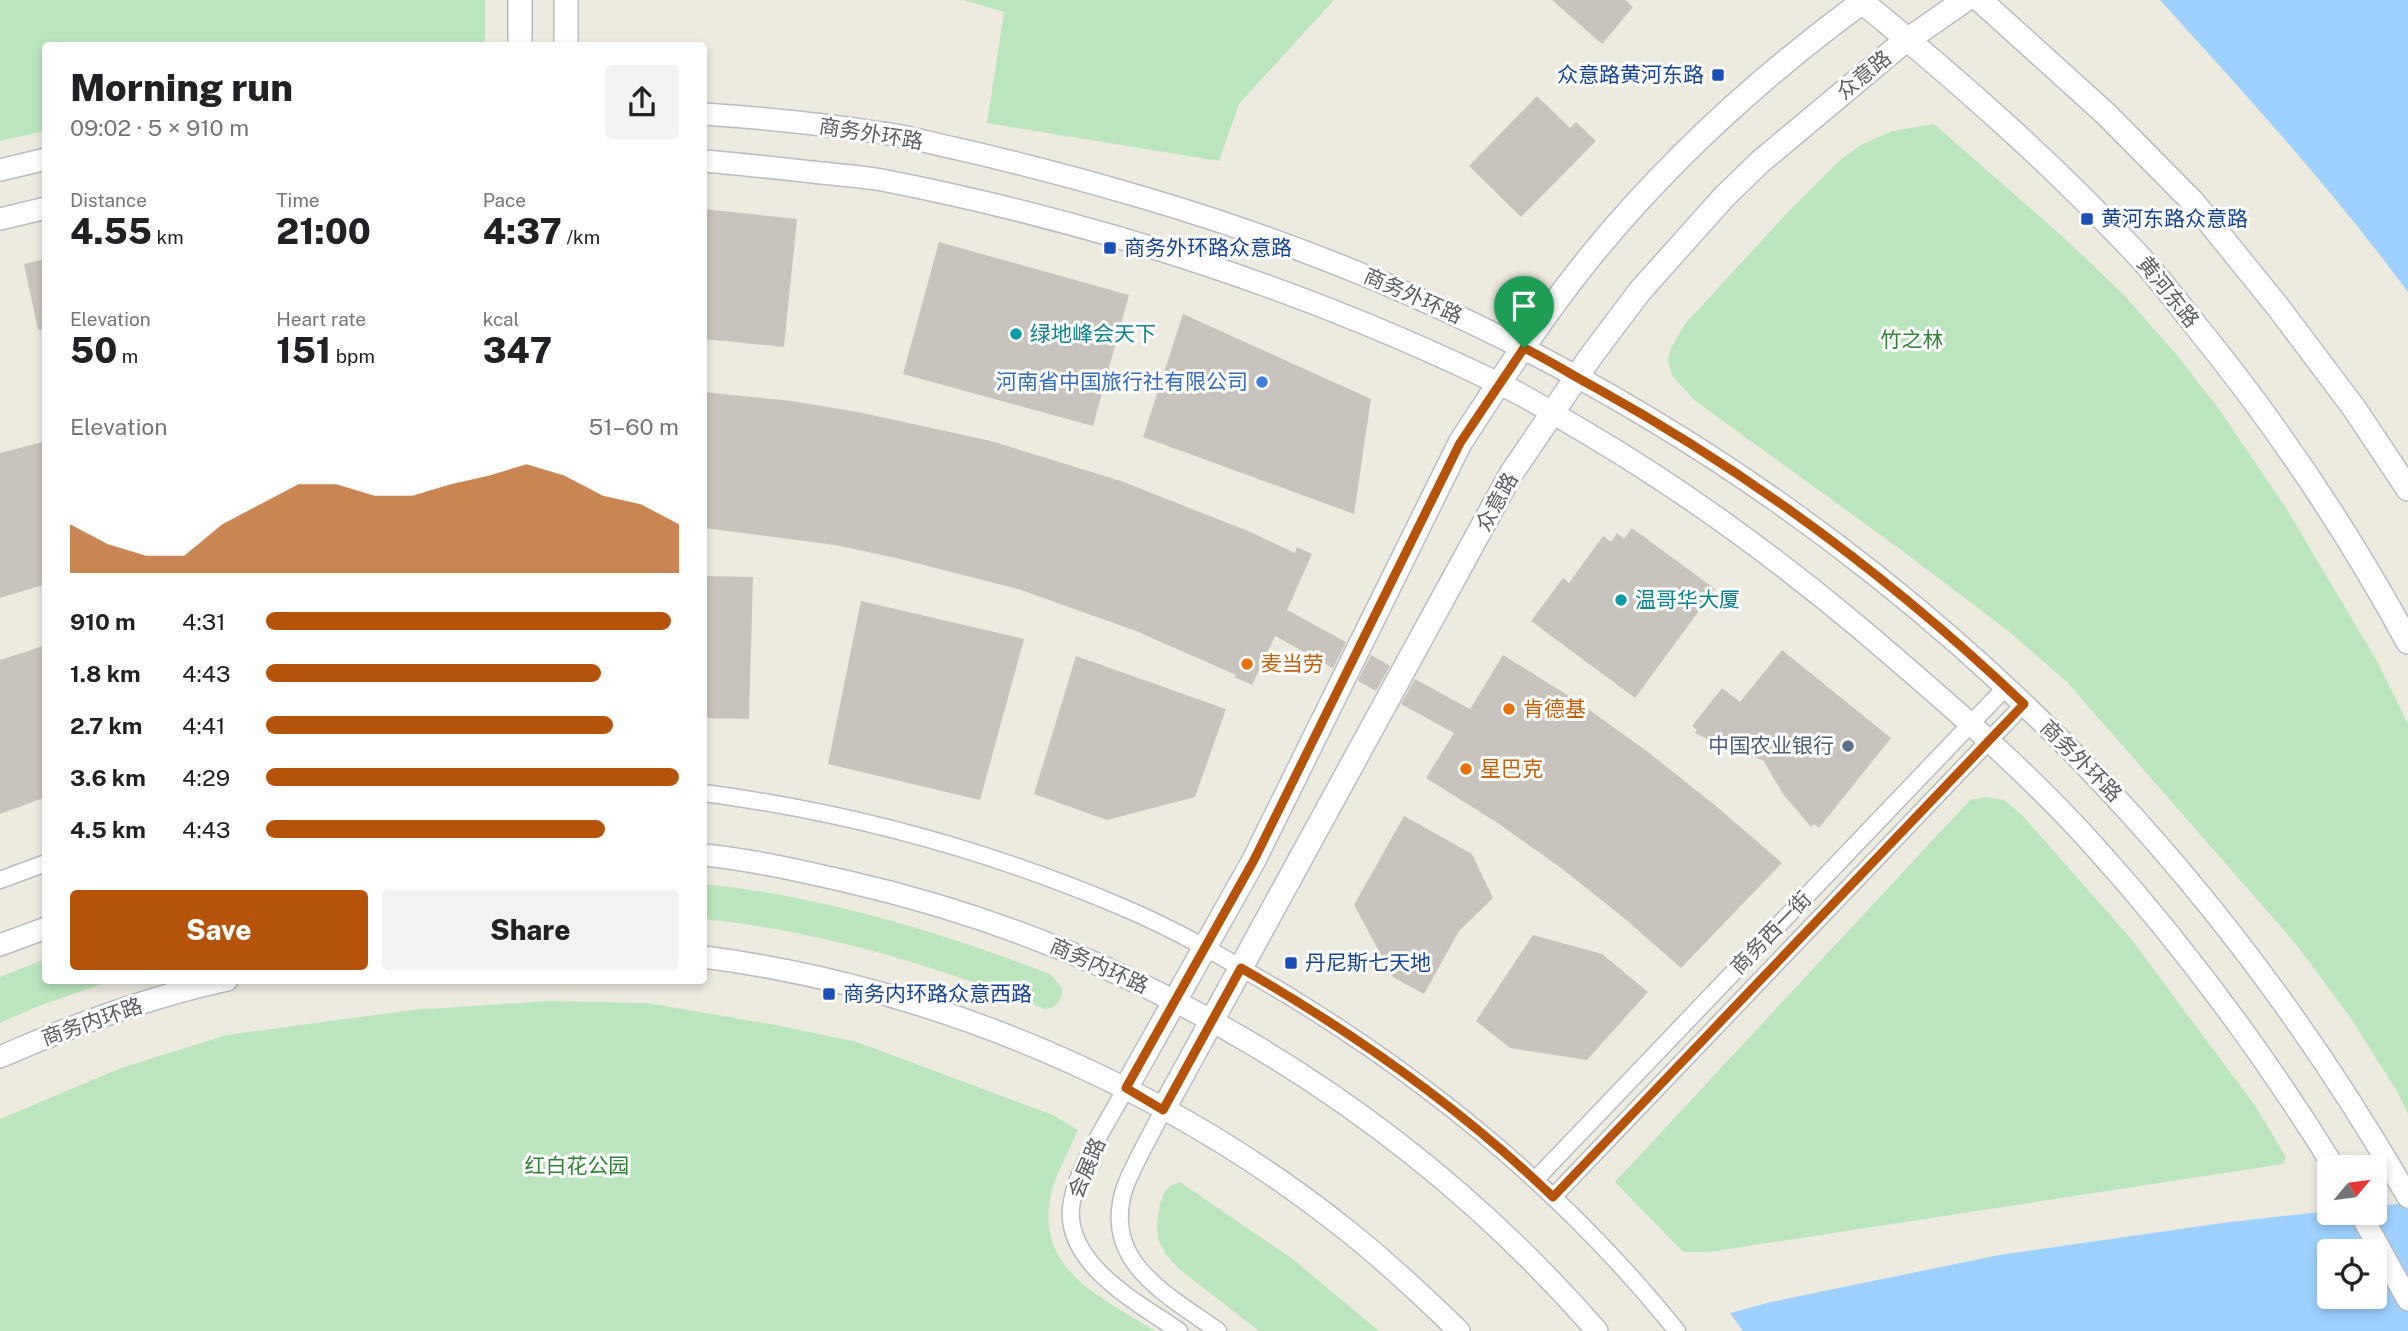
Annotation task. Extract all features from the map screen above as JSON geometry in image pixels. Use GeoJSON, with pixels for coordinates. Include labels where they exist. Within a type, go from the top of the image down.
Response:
{"type":"FeatureCollection","features":[{"type":"Feature","properties":{"kind":"main road"},"geometry":{"type":"LineString","coordinates":[[520,0],[520,42]]}},
{"type":"Feature","properties":{"kind":"main road"},"geometry":{"type":"LineString","coordinates":[[566,0],[566,42]]}},
{"type":"Feature","properties":{"kind":"main road","name":"众意路"},"geometry":{"type":"LineString","coordinates":[[1163,1110],[1511,474],[1576,377],[1640,291],[1724,197],[1760,162],[1908,40],[1965,0]]}},
{"type":"Feature","properties":{"kind":"main road"},"geometry":{"type":"LineString","coordinates":[[1980,0],[2106,114],[2193,202],[2278,307],[2354,408],[2408,489]]}},
{"type":"Feature","properties":{"kind":"main road"},"geometry":{"type":"LineString","coordinates":[[1126,1088],[1254,860],[1460,443],[1498,384],[1594,253],[1682,155],[1776,68],[1863,1]]}},
{"type":"Feature","properties":{"kind":"main road","name":"黄河东路"},"geometry":{"type":"LineString","coordinates":[[1863,1],[1956,79],[2054,169],[2136,253],[2218,353],[2292,452],[2343,528],[2408,642]]}},
{"type":"Feature","properties":{"kind":"street","name":"商务外环路"},"geometry":{"type":"LineString","coordinates":[[707,114],[885,133],[1054,171],[1217,219],[1295,247],[1424,300],[1524,348],[1652,419],[1774,499],[1875,572],[1953,637],[2133,813],[2203,897],[2307,1037],[2403,1189]]}},
{"type":"Feature","properties":{"kind":"street"},"geometry":{"type":"LineString","coordinates":[[0,170],[42,160]]}},
{"type":"Feature","properties":{"kind":"street","name":"商务外环路"},"geometry":{"type":"LineString","coordinates":[[707,161],[877,179],[1042,216],[1202,264],[1359,323],[1498,384],[1612,448],[1722,519],[1820,594],[2029,779],[2094,845],[2165,928],[2260,1055],[2326,1155]]}},
{"type":"Feature","properties":{"kind":"street"},"geometry":{"type":"LineString","coordinates":[[0,219],[42,209]]}},
{"type":"Feature","properties":{"kind":"street","name":"商务西一街"},"geometry":{"type":"LineString","coordinates":[[1535,1180],[2006,687]]}},
{"type":"Feature","properties":{"kind":"street","name":"商务西一街"},"geometry":{"type":"LineString","coordinates":[[1553,1197],[2024,704]]}},
{"type":"Feature","properties":{"kind":"street"},"geometry":{"type":"LineString","coordinates":[[707,793],[779,804],[965,849],[1090,894],[1205,947],[1336,1025],[1449,1105],[1535,1180],[1611,1254],[1677,1331]]}},
{"type":"Feature","properties":{"kind":"street","name":"商务内环路"},"geometry":{"type":"LineString","coordinates":[[707,855],[825,876],[946,907],[1045,941],[1100,964],[1175,1001],[1304,1076],[1411,1153],[1508,1239],[1567,1296],[1595,1329]]}},
{"type":"Feature","properties":{"kind":"street"},"geometry":{"type":"LineString","coordinates":[[0,880],[42,864]]}},
{"type":"Feature","properties":{"kind":"street"},"geometry":{"type":"LineString","coordinates":[[0,946],[42,930]]}},
{"type":"Feature","properties":{"kind":"street"},"geometry":{"type":"LineString","coordinates":[[707,958],[804,976],[919,1005],[1009,1035],[1126,1088],[1249,1161],[1330,1218],[1412,1286],[1460,1331]]}},
{"type":"Feature","properties":{"kind":"street","name":"商务内环路"},"geometry":{"type":"LineString","coordinates":[[0,1057],[50,1035],[115,1012],[211,984]]}},
{"type":"Feature","properties":{"kind":"street","name":"会展路"},"geometry":{"type":"LineString","coordinates":[[1126,1088],[1078,1181],[1071,1201],[1071,1222],[1084,1255],[1098,1271],[1179,1331]]}},
{"type":"Feature","properties":{"kind":"street","name":"会展路"},"geometry":{"type":"LineString","coordinates":[[1163,1110],[1126,1187],[1119,1213],[1120,1231],[1126,1251],[1138,1270],[1218,1331]]}},
{"type":"Feature","properties":{"kind":"street"},"geometry":{"type":"LineString","coordinates":[[2367,1225],[2408,1300]]}},
{"type":"Feature","properties":{"kind":"green space"},"geometry":{"type":"Polygon","coordinates":[[[0,0],[485,0],[485,42],[42,42],[42,132],[0,141],[0,0]]]}},
{"type":"Feature","properties":{"kind":"green space"},"geometry":{"type":"Polygon","coordinates":[[[963,0],[1334,0],[1239,104],[1219,161],[987,123],[1004,12],[963,0]]]}},
{"type":"Feature","properties":{"kind":"green space","name":"竹之林"},"geometry":{"type":"Polygon","coordinates":[[[1934,124],[2062,236],[2123,294],[2177,355],[2221,412],[2286,508],[2377,661],[2408,724],[2408,1114],[2398,1093],[2350,1017],[2295,943],[2066,681],[2007,630],[1900,549],[1694,400],[1672,375],[1668,360],[1671,348],[1685,324],[1787,213],[1842,158],[1861,145],[1892,131],[1934,124]]]}},
{"type":"Feature","properties":{"kind":"green space"},"geometry":{"type":"Polygon","coordinates":[[[1986,797],[2004,800],[2022,815],[2132,940],[2256,1107],[2286,1157],[2283,1164],[1709,1252],[1683,1252],[1615,1182],[1970,800],[1986,797]]]}},
{"type":"Feature","properties":{"kind":"green space"},"geometry":{"type":"Polygon","coordinates":[[[707,884],[792,897],[923,930],[1050,974],[1062,988],[1061,996],[1056,1005],[1045,1009],[962,978],[877,952],[707,919],[707,884]]]}},
{"type":"Feature","properties":{"kind":"green space"},"geometry":{"type":"Polygon","coordinates":[[[42,960],[42,984],[102,984],[0,1023],[0,977],[42,960]]]}},
{"type":"Feature","properties":{"kind":"green space","name":"红白花公园"},"geometry":{"type":"Polygon","coordinates":[[[548,1001],[647,1003],[857,1042],[1053,1115],[1078,1130],[1052,1190],[1048,1217],[1052,1240],[1061,1260],[1075,1277],[1093,1292],[1155,1331],[0,1331],[0,1119],[121,1068],[227,1035],[412,1010],[548,1001]]]}},
{"type":"Feature","properties":{"kind":"green space"},"geometry":{"type":"Polygon","coordinates":[[[1180,1182],[1294,1260],[1379,1331],[1259,1331],[1179,1269],[1165,1253],[1158,1239],[1160,1204],[1165,1191],[1180,1182]]]}},
{"type":"Feature","properties":{"kind":"water"},"geometry":{"type":"Polygon","coordinates":[[[2160,0],[2408,0],[2408,292],[2319,179],[2160,0]]]}},
{"type":"Feature","properties":{"kind":"water"},"geometry":{"type":"Polygon","coordinates":[[[2408,1203],[2408,1331],[1743,1331],[1730,1313],[1771,1302],[1999,1255],[2317,1212],[2317,1225],[2387,1225],[2387,1205],[2408,1203]]]}},
{"type":"Feature","properties":{"kind":"building"},"geometry":{"type":"Polygon","coordinates":[[[1552,0],[1625,0],[1633,7],[1602,44],[1552,0]]]}},
{"type":"Feature","properties":{"kind":"building"},"geometry":{"type":"Polygon","coordinates":[[[1537,96],[1570,128],[1576,122],[1596,141],[1521,217],[1469,166],[1537,96]]]}},
{"type":"Feature","properties":{"kind":"building"},"geometry":{"type":"Polygon","coordinates":[[[707,209],[797,219],[784,347],[707,339],[707,209]]]}},
{"type":"Feature","properties":{"kind":"building","name":"绿地峰会天下"},"geometry":{"type":"Polygon","coordinates":[[[939,242],[1129,295],[1093,426],[903,374],[939,242]]]}},
{"type":"Feature","properties":{"kind":"building"},"geometry":{"type":"Polygon","coordinates":[[[42,260],[42,330],[38,330],[24,264],[42,260]]]}},
{"type":"Feature","properties":{"kind":"building"},"geometry":{"type":"Polygon","coordinates":[[[1183,314],[1371,399],[1354,514],[1143,437],[1183,314]]]}},
{"type":"Feature","properties":{"kind":"building"},"geometry":{"type":"Polygon","coordinates":[[[707,392],[791,401],[858,412],[991,441],[1121,481],[1248,531],[1295,553],[1297,547],[1312,554],[1287,610],[1346,642],[1333,668],[1275,636],[1252,685],[1234,677],[1236,675],[1136,631],[1018,589],[835,545],[707,528],[707,392]]]}},
{"type":"Feature","properties":{"kind":"building"},"geometry":{"type":"Polygon","coordinates":[[[42,442],[42,585],[0,598],[0,453],[42,442]]]}},
{"type":"Feature","properties":{"kind":"building"},"geometry":{"type":"Polygon","coordinates":[[[1632,528],[1715,589],[1635,698],[1531,621],[1563,578],[1569,583],[1603,536],[1611,542],[1617,533],[1624,539],[1632,528]]]}},
{"type":"Feature","properties":{"kind":"building"},"geometry":{"type":"Polygon","coordinates":[[[707,576],[753,577],[749,719],[707,718],[707,576]]]}},
{"type":"Feature","properties":{"kind":"building"},"geometry":{"type":"Polygon","coordinates":[[[861,601],[1024,639],[980,800],[828,764],[861,601]]]}},
{"type":"Feature","properties":{"kind":"building"},"geometry":{"type":"Polygon","coordinates":[[[42,646],[42,798],[0,814],[0,660],[42,646]]]}},
{"type":"Feature","properties":{"kind":"building"},"geometry":{"type":"Polygon","coordinates":[[[1782,650],[1891,738],[1819,828],[1814,824],[1811,827],[1783,794],[1763,760],[1738,754],[1695,733],[1697,730],[1692,726],[1722,688],[1740,702],[1782,650]]]}},
{"type":"Feature","properties":{"kind":"building"},"geometry":{"type":"Polygon","coordinates":[[[1371,655],[1390,666],[1376,691],[1358,681],[1371,655]]]}},
{"type":"Feature","properties":{"kind":"building"},"geometry":{"type":"Polygon","coordinates":[[[1503,655],[1577,701],[1648,752],[1782,863],[1681,968],[1561,868],[1496,822],[1426,778],[1454,733],[1401,704],[1415,679],[1470,709],[1503,655]]]}},
{"type":"Feature","properties":{"kind":"building"},"geometry":{"type":"Polygon","coordinates":[[[1076,656],[1226,709],[1195,797],[1107,820],[1034,794],[1076,656]]]}},
{"type":"Feature","properties":{"kind":"building"},"geometry":{"type":"Polygon","coordinates":[[[1404,816],[1472,854],[1493,898],[1459,931],[1424,994],[1393,977],[1354,905],[1404,816]]]}},
{"type":"Feature","properties":{"kind":"building"},"geometry":{"type":"Polygon","coordinates":[[[1533,935],[1602,954],[1648,992],[1587,1060],[1510,1048],[1476,1021],[1533,935]]]}},
{"type":"Feature","properties":{"kind":"place","name":"众意路黄河东路"},"geometry":{"type":"Point","coordinates":[1718,75]}},
{"type":"Feature","properties":{"kind":"place","name":"黄河东路众意路"},"geometry":{"type":"Point","coordinates":[2087,219]}},
{"type":"Feature","properties":{"kind":"place","name":"商务外环路众意路"},"geometry":{"type":"Point","coordinates":[1110,248]}},
{"type":"Feature","properties":{"kind":"place","name":"绿地峰会天下"},"geometry":{"type":"Point","coordinates":[1016,334]}},
{"type":"Feature","properties":{"kind":"place","name":"河南省中国旅行社有限公司"},"geometry":{"type":"Point","coordinates":[1262,382]}},
{"type":"Feature","properties":{"kind":"place","name":"温哥华大厦"},"geometry":{"type":"Point","coordinates":[1621,600]}},
{"type":"Feature","properties":{"kind":"place","name":"麦当劳"},"geometry":{"type":"Point","coordinates":[1247,664]}},
{"type":"Feature","properties":{"kind":"place","name":"肯德基"},"geometry":{"type":"Point","coordinates":[1509,709]}},
{"type":"Feature","properties":{"kind":"place","name":"中国农业银行"},"geometry":{"type":"Point","coordinates":[1848,746]}},
{"type":"Feature","properties":{"kind":"place","name":"星巴克"},"geometry":{"type":"Point","coordinates":[1466,769]}},
{"type":"Feature","properties":{"kind":"place","name":"丹尼斯七天地"},"geometry":{"type":"Point","coordinates":[1291,963]}},
{"type":"Feature","properties":{"kind":"place","name":"商务内环路众意西路"},"geometry":{"type":"Point","coordinates":[829,994]}},
{"type":"Feature","properties":{"kind":"route"},"geometry":{"type":"LineString","coordinates":[[1524,348],[1652,419],[1752,483],[1875,572],[1953,637],[2024,704],[1553,1197],[1520,1165],[1449,1105],[1405,1072],[1336,1025],[1241,968],[1163,1110],[1126,1088],[1254,860],[1460,443],[1524,348]]}}]}
